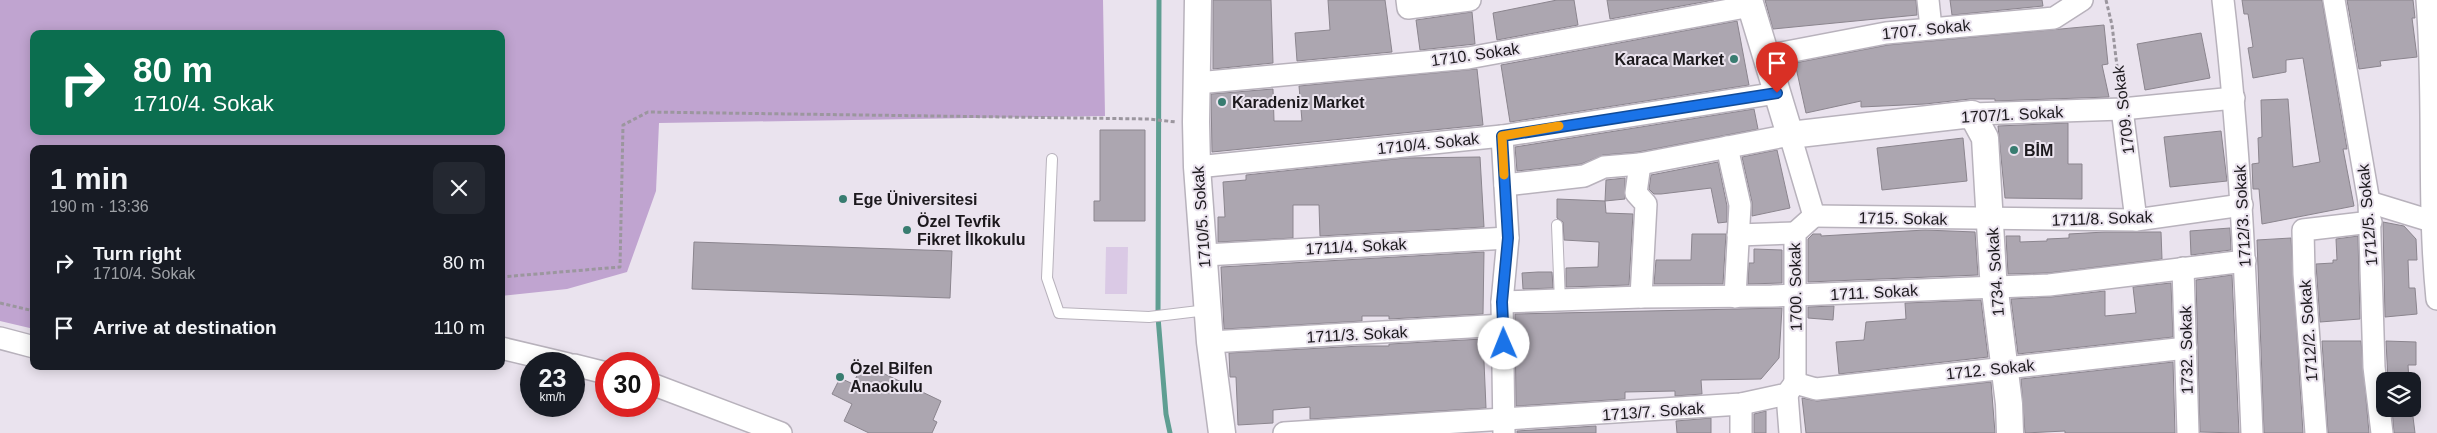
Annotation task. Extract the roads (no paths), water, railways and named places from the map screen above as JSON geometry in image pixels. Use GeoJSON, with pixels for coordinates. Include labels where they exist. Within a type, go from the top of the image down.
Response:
{"type":"FeatureCollection","features":[{"type":"Feature","properties":{"kind":"street","name":"1710/5. Sokak"},"geometry":{"type":"LineString","coordinates":[[1198,0],[1197,167],[1210,342],[1222,433]]}},
{"type":"Feature","properties":{"kind":"street"},"geometry":{"type":"LineString","coordinates":[[1408,4],[1470,0]]}},
{"type":"Feature","properties":{"kind":"street"},"geometry":{"type":"LineString","coordinates":[[1928,0],[1931,28]]}},
{"type":"Feature","properties":{"kind":"street","name":"1707. Sokak"},"geometry":{"type":"LineString","coordinates":[[1766,56],[1886,33],[2052,9],[2082,0]]}},
{"type":"Feature","properties":{"kind":"street","name":"1712/3. Sokak"},"geometry":{"type":"LineString","coordinates":[[2223,0],[2234,98],[2242,205],[2252,433]]}},
{"type":"Feature","properties":{"kind":"street","name":"1712/5. Sokak"},"geometry":{"type":"LineString","coordinates":[[2334,0],[2370,212],[2374,367],[2382,433]]}},
{"type":"Feature","properties":{"kind":"street"},"geometry":{"type":"LineString","coordinates":[[2427,0],[2430,42],[2437,300]]}},
{"type":"Feature","properties":{"kind":"street","name":"1710. Sokak"},"geometry":{"type":"LineString","coordinates":[[1197,83],[1468,58],[1750,3]]}},
{"type":"Feature","properties":{"kind":"street"},"geometry":{"type":"LineString","coordinates":[[1750,3],[1814,216]]}},
{"type":"Feature","properties":{"kind":"street","name":"1710/4. Sokak"},"geometry":{"type":"LineString","coordinates":[[1197,167],[1502,136],[1777,93]]}},
{"type":"Feature","properties":{"kind":"street","name":"1707/1. Sokak"},"geometry":{"type":"LineString","coordinates":[[1790,135],[1972,114],[2122,109],[2234,98]]}},
{"type":"Feature","properties":{"kind":"street","name":"1709. Sokak"},"geometry":{"type":"LineString","coordinates":[[2122,109],[2136,220]]}},
{"type":"Feature","properties":{"kind":"street","name":"1734. Sokak"},"geometry":{"type":"LineString","coordinates":[[1972,114],[1985,138],[1995,287],[2010,433]]}},
{"type":"Feature","properties":{"kind":"street"},"geometry":{"type":"LineString","coordinates":[[1505,185],[1584,176],[1604,167],[1640,164],[1790,135]]}},
{"type":"Feature","properties":{"kind":"street"},"geometry":{"type":"LineString","coordinates":[[1502,136],[1508,238],[1502,302],[1504,325],[1504,427]]}},
{"type":"Feature","properties":{"kind":"street"},"geometry":{"type":"LineString","coordinates":[[1727,147],[1740,205],[1735,297]]}},
{"type":"Feature","properties":{"kind":"street"},"geometry":{"type":"LineString","coordinates":[[1640,164],[1636,193],[1646,204],[1641,297]]}},
{"type":"Feature","properties":{"kind":"street","name":"1711/8. Sokak"},"geometry":{"type":"LineString","coordinates":[[1992,220],[2136,220],[2242,205]]}},
{"type":"Feature","properties":{"kind":"street"},"geometry":{"type":"LineString","coordinates":[[2370,212],[2434,220]]}},
{"type":"Feature","properties":{"kind":"street","name":"1712/2. Sokak"},"geometry":{"type":"LineString","coordinates":[[2316,433],[2304,274],[2303,230],[2370,212]]}},
{"type":"Feature","properties":{"kind":"street","name":"1715. Sokak"},"geometry":{"type":"LineString","coordinates":[[1814,216],[1992,220]]}},
{"type":"Feature","properties":{"kind":"street","name":"1700. Sokak"},"geometry":{"type":"LineString","coordinates":[[1790,433],[1797,295],[1795,233],[1814,216]]}},
{"type":"Feature","properties":{"kind":"street"},"geometry":{"type":"LineString","coordinates":[[1738,235],[1795,233]]}},
{"type":"Feature","properties":{"kind":"street","name":"1711/4. Sokak"},"geometry":{"type":"LineString","coordinates":[[1205,255],[1508,238]]}},
{"type":"Feature","properties":{"kind":"street","name":"1711. Sokak"},"geometry":{"type":"LineString","coordinates":[[1502,302],[1560,302],[1641,297],[1735,297],[2050,285],[2245,261]]}},
{"type":"Feature","properties":{"kind":"street","name":"1732. Sokak"},"geometry":{"type":"LineString","coordinates":[[2183,268],[2188,433]]}},
{"type":"Feature","properties":{"kind":"street","name":"1711/3. Sokak"},"geometry":{"type":"LineString","coordinates":[[1210,342],[1504,325]]}},
{"type":"Feature","properties":{"kind":"street"},"geometry":{"type":"LineString","coordinates":[[0,338],[30,346]]}},
{"type":"Feature","properties":{"kind":"street","name":"1712. Sokak"},"geometry":{"type":"LineString","coordinates":[[1791,389],[1816,389],[2004,366],[2186,348]]}},
{"type":"Feature","properties":{"kind":"street"},"geometry":{"type":"LineString","coordinates":[[505,349],[520,353]]}},
{"type":"Feature","properties":{"kind":"street"},"geometry":{"type":"LineString","coordinates":[[660,387],[781,433]]}},
{"type":"Feature","properties":{"kind":"street","name":"1713/7. Sokak"},"geometry":{"type":"LineString","coordinates":[[1284,433],[1504,427],[1741,404],[1791,389]]}},
{"type":"Feature","properties":{"kind":"street"},"geometry":{"type":"LineString","coordinates":[[1741,404],[1741,433]]}},
{"type":"Feature","properties":{"kind":"lane"},"geometry":{"type":"LineString","coordinates":[[1052,159],[1047,278],[1060,313],[1153,317],[1208,310]]}},
{"type":"Feature","properties":{"kind":"lane"},"geometry":{"type":"LineString","coordinates":[[1557,225],[1560,302]]}},
{"type":"Feature","properties":{"kind":"waterway"},"geometry":{"type":"LineString","coordinates":[[1159,0],[1158,317],[1166,414],[1170,433]]}},
{"type":"Feature","properties":{"kind":"place","name":"Karaca Market"},"geometry":{"type":"Point","coordinates":[1734,59]}},
{"type":"Feature","properties":{"kind":"place","name":"Karadeniz Market"},"geometry":{"type":"Point","coordinates":[1222,102]}},
{"type":"Feature","properties":{"kind":"place","name":"BİM"},"geometry":{"type":"Point","coordinates":[2014,150]}},
{"type":"Feature","properties":{"kind":"place","name":"Ege Üniversitesi"},"geometry":{"type":"Point","coordinates":[843,199]}},
{"type":"Feature","properties":{"kind":"place","name":"Özel Tevfik Fikret İlkokulu"},"geometry":{"type":"Point","coordinates":[907,230]}},
{"type":"Feature","properties":{"kind":"place","name":"Özel Bilfen Anaokulu"},"geometry":{"type":"Point","coordinates":[840,377]}}]}
